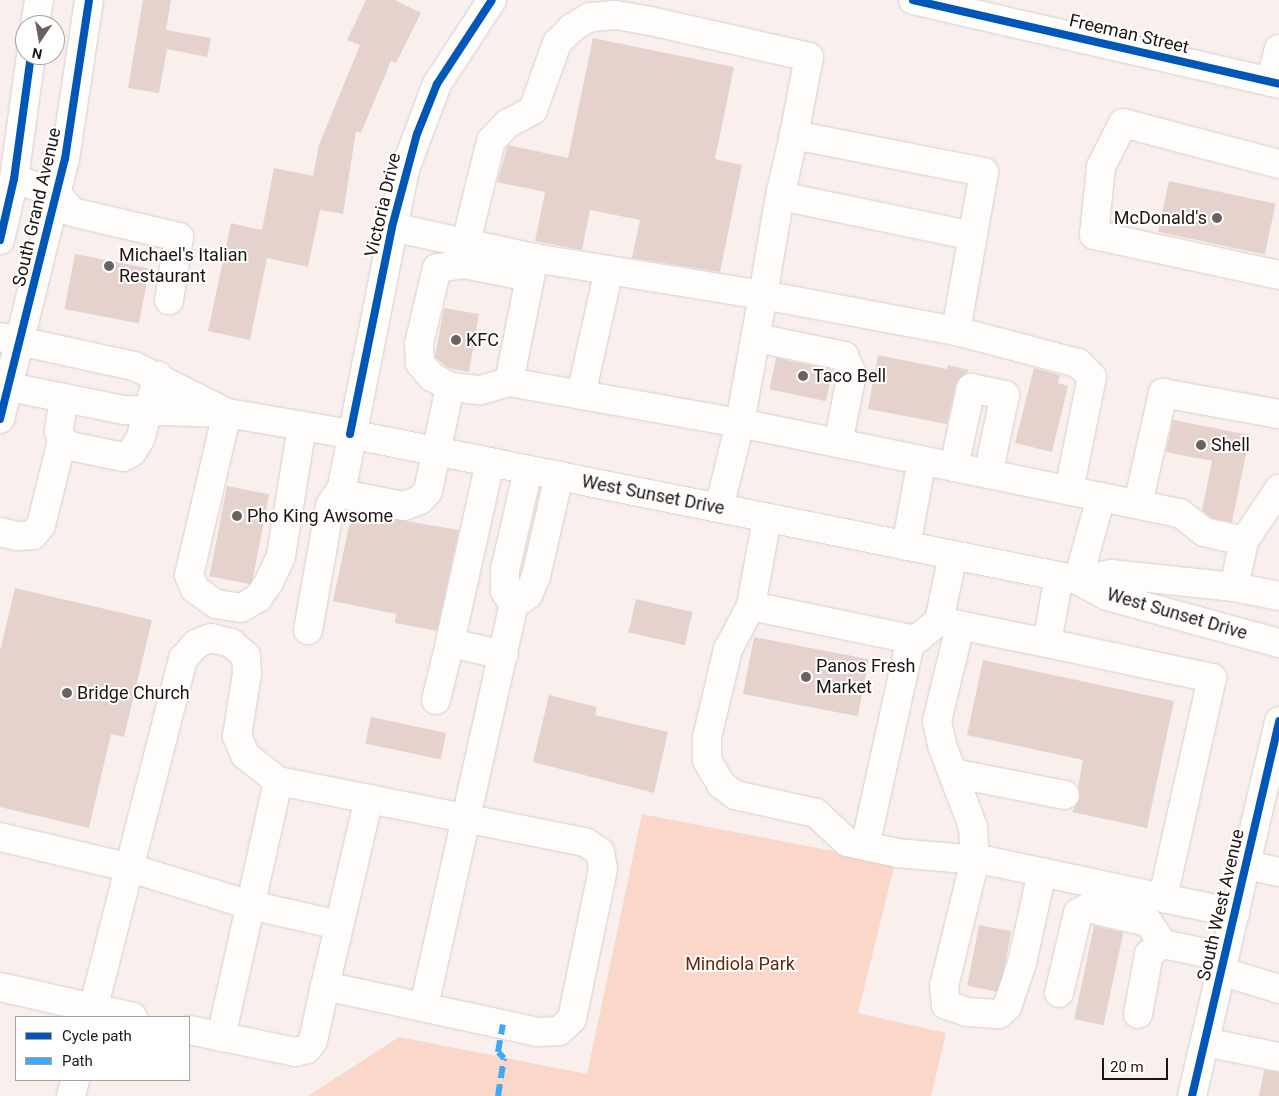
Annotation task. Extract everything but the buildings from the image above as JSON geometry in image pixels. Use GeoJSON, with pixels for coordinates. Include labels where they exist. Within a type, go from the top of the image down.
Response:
{"type":"FeatureCollection","features":[{"type":"Feature","properties":{"kind":"street"},"geometry":{"type":"LineString","coordinates":[[37,15],[39,0]]}},
{"type":"Feature","properties":{"kind":"street","name":"South Grand Avenue"},"geometry":{"type":"LineString","coordinates":[[0,418],[11,339],[57,193],[71,124],[89,0]]}},
{"type":"Feature","properties":{"kind":"street","name":"Victoria Drive"},"geometry":{"type":"LineString","coordinates":[[342,487],[350,434],[405,169],[438,84],[492,0]]}},
{"type":"Feature","properties":{"kind":"street","name":"Freeman Street"},"geometry":{"type":"LineString","coordinates":[[913,0],[1275,83]]}},
{"type":"Feature","properties":{"kind":"street"},"geometry":{"type":"LineString","coordinates":[[466,242],[491,142],[507,124],[533,110],[557,43],[572,28],[590,18],[615,15],[650,21],[809,57],[780,196],[763,295],[758,338],[719,508]]}},
{"type":"Feature","properties":{"kind":"street"},"geometry":{"type":"LineString","coordinates":[[1275,83],[1279,49]]}},
{"type":"Feature","properties":{"kind":"street","name":"South Grand Avenue"},"geometry":{"type":"LineString","coordinates":[[0,240],[14,179],[30,65]]}},
{"type":"Feature","properties":{"kind":"street"},"geometry":{"type":"LineString","coordinates":[[1279,164],[1123,123],[1101,167],[1094,235],[1279,275]]}},
{"type":"Feature","properties":{"kind":"street"},"geometry":{"type":"LineString","coordinates":[[794,134],[984,172],[956,331]]}},
{"type":"Feature","properties":{"kind":"street"},"geometry":{"type":"LineString","coordinates":[[14,179],[57,193],[72,212],[179,237],[169,300]]}},
{"type":"Feature","properties":{"kind":"street"},"geometry":{"type":"LineString","coordinates":[[780,196],[973,236]]}},
{"type":"Feature","properties":{"kind":"street"},"geometry":{"type":"LineString","coordinates":[[392,226],[466,242],[532,268]]}},
{"type":"Feature","properties":{"kind":"street"},"geometry":{"type":"LineString","coordinates":[[1069,490],[1092,377],[1078,363],[956,331],[763,295],[610,270],[464,264],[437,268],[419,344],[420,363],[432,377],[450,387],[481,390],[510,382],[740,423],[1180,513],[1204,532],[1244,541]]}},
{"type":"Feature","properties":{"kind":"street"},"geometry":{"type":"LineString","coordinates":[[510,382],[532,268]]}},
{"type":"Feature","properties":{"kind":"street"},"geometry":{"type":"LineString","coordinates":[[581,395],[610,270]]}},
{"type":"Feature","properties":{"kind":"street"},"geometry":{"type":"LineString","coordinates":[[758,338],[844,356],[852,374],[838,443]]}},
{"type":"Feature","properties":{"kind":"street","name":"West Sunset Drive"},"geometry":{"type":"LineString","coordinates":[[11,339],[134,366],[158,376],[227,412]]}},
{"type":"Feature","properties":{"kind":"street"},"geometry":{"type":"LineString","coordinates":[[62,441],[70,446],[123,457],[132,452],[140,439],[158,376]]}},
{"type":"Feature","properties":{"kind":"street","name":"West Sunset Drive"},"geometry":{"type":"LineString","coordinates":[[4,386],[149,412],[227,412],[302,427],[350,434],[1069,578],[1107,596],[1279,643]]}},
{"type":"Feature","properties":{"kind":"street"},"geometry":{"type":"LineString","coordinates":[[308,630],[330,506],[342,487],[347,495],[404,506],[420,500],[428,491],[450,387]]}},
{"type":"Feature","properties":{"kind":"street"},"geometry":{"type":"LineString","coordinates":[[954,467],[971,388],[1005,395],[988,474]]}},
{"type":"Feature","properties":{"kind":"street"},"geometry":{"type":"LineString","coordinates":[[1138,504],[1163,393],[1279,414]]}},
{"type":"Feature","properties":{"kind":"street"},"geometry":{"type":"LineString","coordinates":[[0,532],[18,536],[33,535],[41,525],[62,441],[59,431],[64,398]]}},
{"type":"Feature","properties":{"kind":"street"},"geometry":{"type":"LineString","coordinates":[[227,412],[189,575],[195,589],[216,604],[241,608],[258,598],[269,582],[281,556],[302,427]]}},
{"type":"Feature","properties":{"kind":"street"},"geometry":{"type":"LineString","coordinates":[[906,546],[922,460]]}},
{"type":"Feature","properties":{"kind":"street"},"geometry":{"type":"LineString","coordinates":[[436,700],[490,462]]}},
{"type":"Feature","properties":{"kind":"street"},"geometry":{"type":"LineString","coordinates":[[424,1006],[468,819],[514,605],[506,591],[505,570],[528,470]]}},
{"type":"Feature","properties":{"kind":"street"},"geometry":{"type":"LineString","coordinates":[[514,605],[528,595],[536,576],[559,476]]}},
{"type":"Feature","properties":{"kind":"street"},"geometry":{"type":"LineString","coordinates":[[1234,587],[1244,541],[1279,488]]}},
{"type":"Feature","properties":{"kind":"street"},"geometry":{"type":"LineString","coordinates":[[1047,643],[1069,578],[1101,497]]}},
{"type":"Feature","properties":{"kind":"street"},"geometry":{"type":"LineString","coordinates":[[767,518],[751,606],[728,649],[720,676],[706,749],[711,771],[721,784],[735,795],[809,810],[829,823],[842,840],[865,846],[897,853],[975,860],[1042,872],[1235,913]]}},
{"type":"Feature","properties":{"kind":"street"},"geometry":{"type":"LineString","coordinates":[[953,555],[949,624],[937,721],[972,827],[975,860],[944,986],[946,1005],[967,1012],[999,1014],[1007,1007],[1022,963],[1042,872]]}},
{"type":"Feature","properties":{"kind":"street","name":"West Sunset Drive"},"geometry":{"type":"LineString","coordinates":[[1069,578],[1111,574],[1234,587],[1279,596]]}},
{"type":"Feature","properties":{"kind":"street"},"geometry":{"type":"LineString","coordinates":[[751,606],[911,639],[918,638],[949,624],[1212,678],[1163,898]]}},
{"type":"Feature","properties":{"kind":"street"},"geometry":{"type":"LineString","coordinates":[[92,1013],[127,867],[183,659],[196,644],[211,638],[231,643],[246,656],[247,674],[237,736],[245,755],[278,781],[584,842],[600,852],[603,869],[572,1019],[559,1031],[538,1032],[325,986]]}},
{"type":"Feature","properties":{"kind":"street"},"geometry":{"type":"LineString","coordinates":[[865,846],[911,639]]}},
{"type":"Feature","properties":{"kind":"street"},"geometry":{"type":"LineString","coordinates":[[450,643],[504,655]]}},
{"type":"Feature","properties":{"kind":"street","name":"South West Avenue"},"geometry":{"type":"LineString","coordinates":[[1192,1096],[1279,722]]}},
{"type":"Feature","properties":{"kind":"street"},"geometry":{"type":"LineString","coordinates":[[953,773],[1065,794]]}},
{"type":"Feature","properties":{"kind":"street"},"geometry":{"type":"LineString","coordinates":[[221,1037],[278,781]]}},
{"type":"Feature","properties":{"kind":"street"},"geometry":{"type":"LineString","coordinates":[[190,1030],[295,1052],[307,1049],[313,1041],[369,799]]}},
{"type":"Feature","properties":{"kind":"street"},"geometry":{"type":"LineString","coordinates":[[0,837],[127,867],[250,905],[339,925]]}},
{"type":"Feature","properties":{"kind":"street"},"geometry":{"type":"LineString","coordinates":[[1246,865],[1279,872]]}},
{"type":"Feature","properties":{"kind":"street"},"geometry":{"type":"LineString","coordinates":[[1059,993],[1078,913],[1087,908],[1148,922],[1162,944],[1223,964],[1279,989]]}},
{"type":"Feature","properties":{"kind":"street"},"geometry":{"type":"LineString","coordinates":[[1138,1014],[1148,954],[1162,944]]}},
{"type":"Feature","properties":{"kind":"street"},"geometry":{"type":"LineString","coordinates":[[0,988],[92,1013],[122,1016]]}},
{"type":"Feature","properties":{"kind":"street"},"geometry":{"type":"LineString","coordinates":[[1205,1042],[1279,1057]]}},
{"type":"Feature","properties":{"kind":"street"},"geometry":{"type":"LineString","coordinates":[[71,1096],[75,1081]]}},
{"type":"Feature","properties":{"kind":"green space","name":"Mindiola Park"},"geometry":{"type":"Polygon","coordinates":[[[642,814],[895,863],[858,1013],[946,1033],[931,1096],[308,1096],[399,1037],[587,1074],[642,814]]]}},
{"type":"Feature","properties":{"kind":"marked path"},"geometry":{"type":"LineString","coordinates":[[498,1096],[504,1058],[498,1052],[503,1024]]}},
{"type":"Feature","properties":{"kind":"cycle path"},"geometry":{"type":"LineString","coordinates":[[0,419],[65,159],[89,0]]}},
{"type":"Feature","properties":{"kind":"cycle path"},"geometry":{"type":"LineString","coordinates":[[350,434],[392,227],[417,134],[437,84],[492,0]]}},
{"type":"Feature","properties":{"kind":"cycle path"},"geometry":{"type":"LineString","coordinates":[[913,0],[1279,84]]}},
{"type":"Feature","properties":{"kind":"cycle path"},"geometry":{"type":"LineString","coordinates":[[0,240],[14,179],[30,65]]}},
{"type":"Feature","properties":{"kind":"cycle path"},"geometry":{"type":"LineString","coordinates":[[1192,1096],[1279,721]]}},
{"type":"Feature","properties":{"kind":"place","name":"McDonald's"},"geometry":{"type":"Point","coordinates":[1217,218]}},
{"type":"Feature","properties":{"kind":"place","name":"Michael's Italian Restaurant"},"geometry":{"type":"Point","coordinates":[109,266]}},
{"type":"Feature","properties":{"kind":"place","name":"KFC"},"geometry":{"type":"Point","coordinates":[456,340]}},
{"type":"Feature","properties":{"kind":"place","name":"Taco Bell"},"geometry":{"type":"Point","coordinates":[803,376]}},
{"type":"Feature","properties":{"kind":"place","name":"Shell"},"geometry":{"type":"Point","coordinates":[1201,445]}},
{"type":"Feature","properties":{"kind":"place","name":"Pho King Awsome"},"geometry":{"type":"Point","coordinates":[237,516]}},
{"type":"Feature","properties":{"kind":"place","name":"Panos Fresh Market"},"geometry":{"type":"Point","coordinates":[806,677]}},
{"type":"Feature","properties":{"kind":"place","name":"Bridge Church"},"geometry":{"type":"Point","coordinates":[67,693]}}]}
